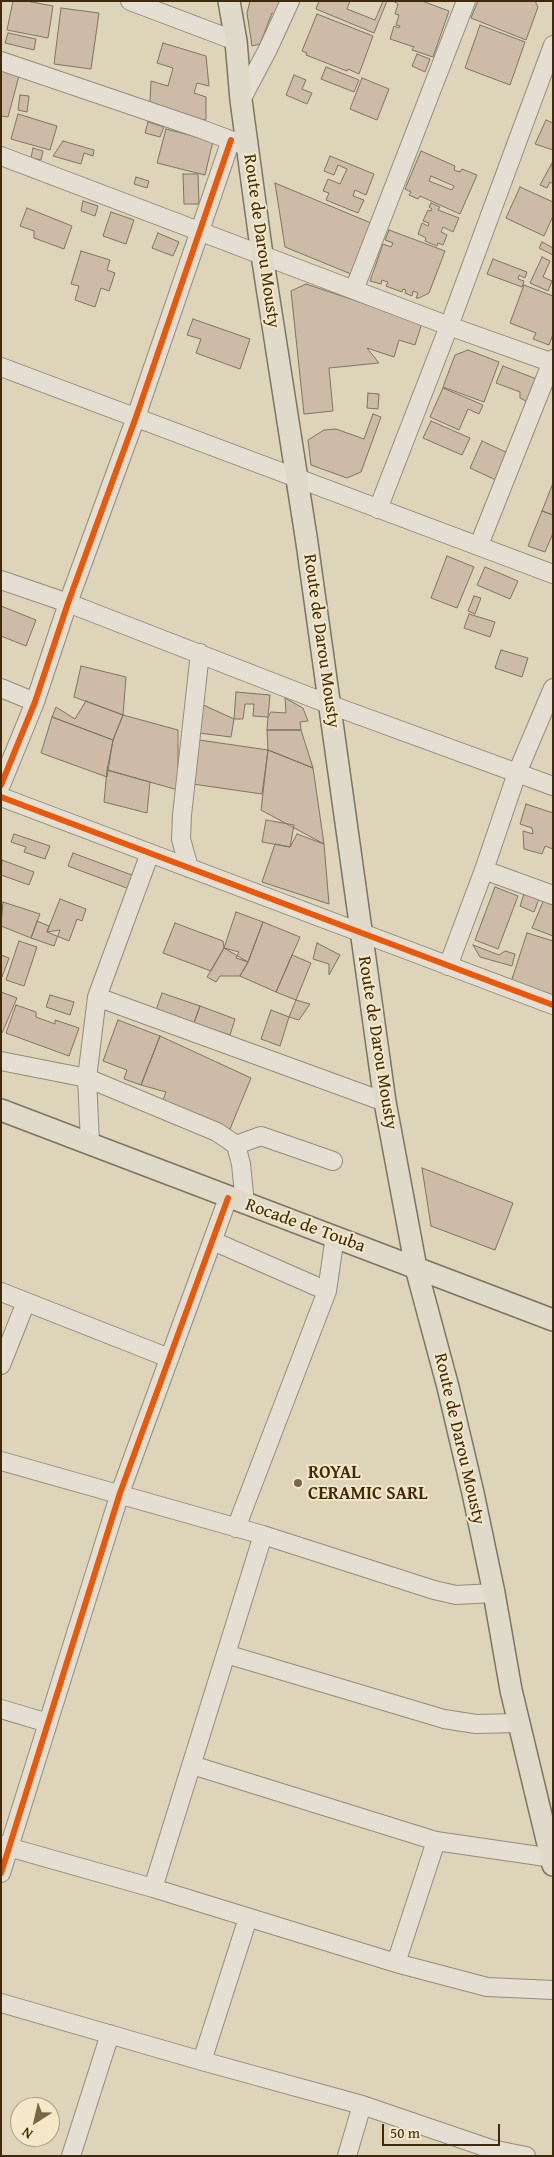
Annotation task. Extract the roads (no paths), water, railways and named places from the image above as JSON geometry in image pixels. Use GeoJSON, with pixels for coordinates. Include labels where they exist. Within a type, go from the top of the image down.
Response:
{"type":"FeatureCollection","features":[{"type":"Feature","properties":{"kind":"main road","name":"Route de Darou Mousty"},"geometry":{"type":"LineString","coordinates":[[229,1],[236,41],[241,100],[239,144],[262,255],[297,479],[331,705],[360,932],[385,1102],[416,1268],[450,1396],[494,1593],[518,1723],[552,1860]]}},
{"type":"Feature","properties":{"kind":"main road","name":"Rocade de Touba"},"geometry":{"type":"LineString","coordinates":[[1,1110],[553,1320]]}},
{"type":"Feature","properties":{"kind":"street"},"geometry":{"type":"LineString","coordinates":[[130,1],[236,41]]}},
{"type":"Feature","properties":{"kind":"street"},"geometry":{"type":"LineString","coordinates":[[241,100],[268,49],[290,1]]}},
{"type":"Feature","properties":{"kind":"street"},"geometry":{"type":"LineString","coordinates":[[354,290],[466,1]]}},
{"type":"Feature","properties":{"kind":"street"},"geometry":{"type":"LineString","coordinates":[[378,509],[449,326],[553,45]]}},
{"type":"Feature","properties":{"kind":"street"},"geometry":{"type":"LineString","coordinates":[[1,61],[239,144],[199,231],[136,417],[68,603],[35,702],[1,785]]}},
{"type":"Feature","properties":{"kind":"street"},"geometry":{"type":"LineString","coordinates":[[1,156],[449,326],[552,361],[479,545]]}},
{"type":"Feature","properties":{"kind":"street"},"geometry":{"type":"LineString","coordinates":[[1,367],[553,574]]}},
{"type":"Feature","properties":{"kind":"street"},"geometry":{"type":"LineString","coordinates":[[1,580],[68,603],[331,705],[553,786]]}},
{"type":"Feature","properties":{"kind":"street"},"geometry":{"type":"LineString","coordinates":[[189,868],[181,839],[182,815],[200,653]]}},
{"type":"Feature","properties":{"kind":"street"},"geometry":{"type":"LineString","coordinates":[[1,688],[35,702]]}},
{"type":"Feature","properties":{"kind":"street"},"geometry":{"type":"LineString","coordinates":[[448,966],[484,870],[517,773],[553,688]]}},
{"type":"Feature","properties":{"kind":"street"},"geometry":{"type":"LineString","coordinates":[[1,797],[553,1005]]}},
{"type":"Feature","properties":{"kind":"street"},"geometry":{"type":"LineString","coordinates":[[90,1143],[87,1078],[97,998],[150,853]]}},
{"type":"Feature","properties":{"kind":"street"},"geometry":{"type":"LineString","coordinates":[[484,870],[553,895]]}},
{"type":"Feature","properties":{"kind":"street"},"geometry":{"type":"LineString","coordinates":[[97,998],[385,1102]]}},
{"type":"Feature","properties":{"kind":"street"},"geometry":{"type":"LineString","coordinates":[[1,1062],[87,1078],[217,1132],[236,1145],[241,1164],[237,1201],[213,1241],[120,1494],[48,1723],[5,1846],[1,1873]]}},
{"type":"Feature","properties":{"kind":"street"},"geometry":{"type":"LineString","coordinates":[[236,1145],[261,1136],[333,1161]]}},
{"type":"Feature","properties":{"kind":"street"},"geometry":{"type":"LineString","coordinates":[[236,1528],[327,1291],[335,1236]]}},
{"type":"Feature","properties":{"kind":"street"},"geometry":{"type":"LineString","coordinates":[[213,1241],[327,1291]]}},
{"type":"Feature","properties":{"kind":"street"},"geometry":{"type":"LineString","coordinates":[[1,1292],[170,1358]]}},
{"type":"Feature","properties":{"kind":"street"},"geometry":{"type":"LineString","coordinates":[[1,1365],[26,1302]]}},
{"type":"Feature","properties":{"kind":"street"},"geometry":{"type":"LineString","coordinates":[[2,1465],[120,1494],[263,1535],[434,1590],[456,1595],[494,1593]]}},
{"type":"Feature","properties":{"kind":"street"},"geometry":{"type":"LineString","coordinates":[[153,1888],[263,1535]]}},
{"type":"Feature","properties":{"kind":"street"},"geometry":{"type":"LineString","coordinates":[[226,1654],[444,1720],[476,1724],[518,1723]]}},
{"type":"Feature","properties":{"kind":"street"},"geometry":{"type":"LineString","coordinates":[[1,1710],[48,1723]]}},
{"type":"Feature","properties":{"kind":"street"},"geometry":{"type":"LineString","coordinates":[[192,1765],[436,1841],[552,1860]]}},
{"type":"Feature","properties":{"kind":"street"},"geometry":{"type":"LineString","coordinates":[[396,1963],[436,1841]]}},
{"type":"Feature","properties":{"kind":"street"},"geometry":{"type":"LineString","coordinates":[[5,1846],[153,1888],[396,1963],[487,1987],[553,1990]]}},
{"type":"Feature","properties":{"kind":"street"},"geometry":{"type":"LineString","coordinates":[[202,2061],[248,1918]]}},
{"type":"Feature","properties":{"kind":"street"},"geometry":{"type":"LineString","coordinates":[[1,2003],[362,2105],[490,2152],[526,2156]]}},
{"type":"Feature","properties":{"kind":"street"},"geometry":{"type":"LineString","coordinates":[[71,2156],[110,2034]]}},
{"type":"Feature","properties":{"kind":"street"},"geometry":{"type":"LineString","coordinates":[[347,2156],[362,2105]]}},
{"type":"Feature","properties":{"kind":"place","name":"ROYAL CERAMIC SARL"},"geometry":{"type":"Point","coordinates":[298,1483]}}]}
